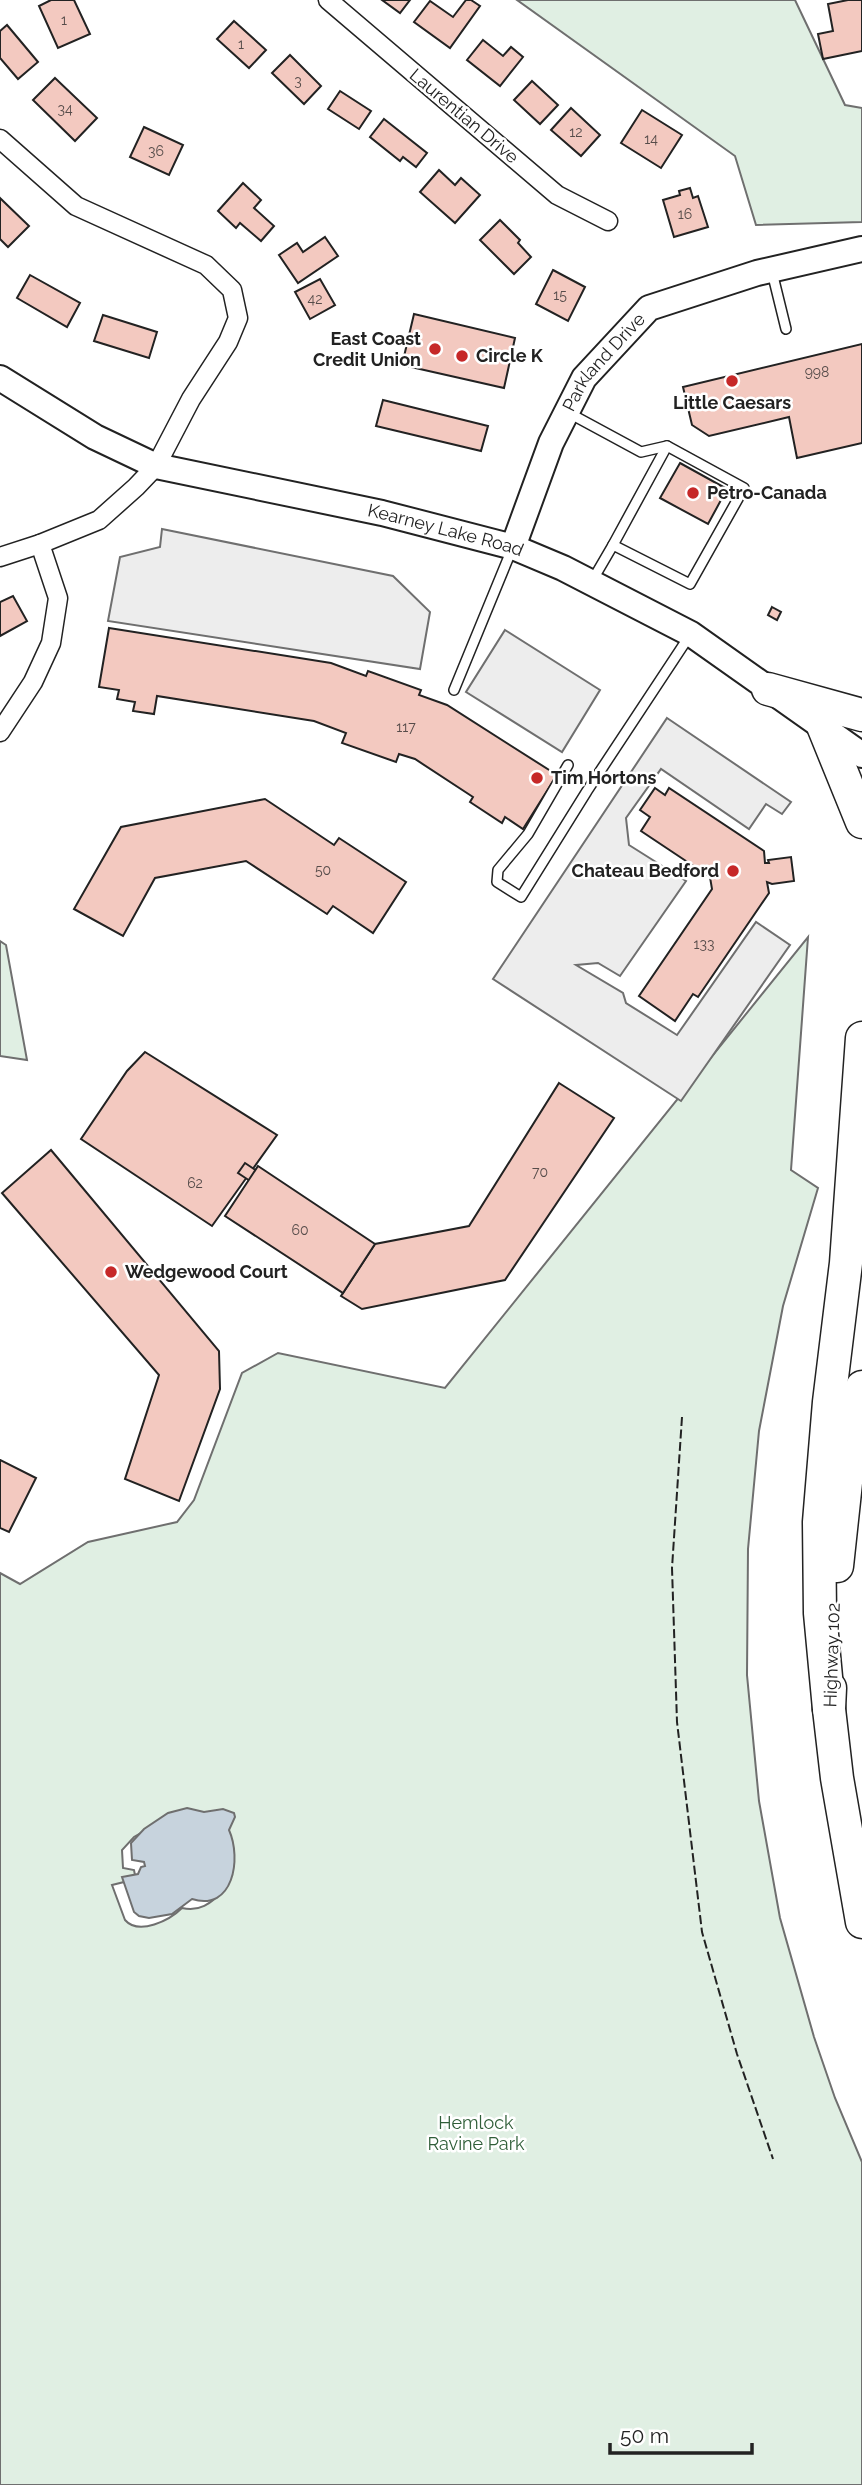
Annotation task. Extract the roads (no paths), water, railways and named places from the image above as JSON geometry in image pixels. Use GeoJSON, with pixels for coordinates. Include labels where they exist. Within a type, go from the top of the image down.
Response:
{"type":"FeatureCollection","features":[{"type":"Feature","properties":{"kind":"highway"},"geometry":{"type":"LineString","coordinates":[[768,689],[862,716]]}},
{"type":"Feature","properties":{"kind":"highway"},"geometry":{"type":"LineString","coordinates":[[823,726],[862,822]]}},
{"type":"Feature","properties":{"kind":"highway"},"geometry":{"type":"LineString","coordinates":[[829,1709],[820,1614],[819,1522],[829,1402],[846,1264],[862,1038]]}},
{"type":"Feature","properties":{"kind":"highway","name":"Highway 102"},"geometry":{"type":"LineString","coordinates":[[862,1387],[845,1486],[834,1601],[829,1709],[844,1826],[862,1922]]}},
{"type":"Feature","properties":{"kind":"main road","name":"Parkland Drive"},"geometry":{"type":"LineString","coordinates":[[513,547],[565,411],[584,378],[649,308],[771,270],[862,249]]}},
{"type":"Feature","properties":{"kind":"main road","name":"Kearney Lake Road"},"geometry":{"type":"LineString","coordinates":[[0,378],[95,437],[156,466],[382,513],[513,547],[691,634],[862,755]]}},
{"type":"Feature","properties":{"kind":"street","name":"Laurentian Drive"},"geometry":{"type":"LineString","coordinates":[[328,0],[557,195],[608,221]]}},
{"type":"Feature","properties":{"kind":"street"},"geometry":{"type":"LineString","coordinates":[[0,139],[76,206],[206,265],[232,290],[238,318],[228,342],[191,398],[156,466],[99,520],[0,557]]}},
{"type":"Feature","properties":{"kind":"street"},"geometry":{"type":"LineString","coordinates":[[0,732],[33,682],[51,643],[58,598],[40,544]]}},
{"type":"Feature","properties":{"kind":"lane"},"geometry":{"type":"LineString","coordinates":[[771,270],[786,328]]}},
{"type":"Feature","properties":{"kind":"lane"},"geometry":{"type":"LineString","coordinates":[[565,411],[641,452],[667,446],[744,488],[690,584],[613,545]]}},
{"type":"Feature","properties":{"kind":"lane"},"geometry":{"type":"LineString","coordinates":[[591,583],[667,446]]}},
{"type":"Feature","properties":{"kind":"lane"},"geometry":{"type":"LineString","coordinates":[[454,690],[513,547]]}},
{"type":"Feature","properties":{"kind":"lane"},"geometry":{"type":"LineString","coordinates":[[568,765],[528,834],[498,870],[497,881],[521,897],[587,791],[691,634]]}},
{"type":"Feature","properties":{"kind":"place","name":"East Coast Credit Union"},"geometry":{"type":"Point","coordinates":[435,349]}},
{"type":"Feature","properties":{"kind":"place","name":"Circle K"},"geometry":{"type":"Point","coordinates":[462,356]}},
{"type":"Feature","properties":{"kind":"place","name":"Little Caesars"},"geometry":{"type":"Point","coordinates":[732,381]}},
{"type":"Feature","properties":{"kind":"place","name":"Petro-Canada"},"geometry":{"type":"Point","coordinates":[693,493]}},
{"type":"Feature","properties":{"kind":"place","name":"Tim Hortons"},"geometry":{"type":"Point","coordinates":[537,778]}},
{"type":"Feature","properties":{"kind":"place","name":"Chateau Bedford"},"geometry":{"type":"Point","coordinates":[733,871]}},
{"type":"Feature","properties":{"kind":"place","name":"Wedgewood Court"},"geometry":{"type":"Point","coordinates":[111,1272]}},
{"type":"Feature","properties":{"kind":"park label","name":"Hemlock Ravine Park"},"geometry":{"type":"Point","coordinates":[476,2133]}}]}
